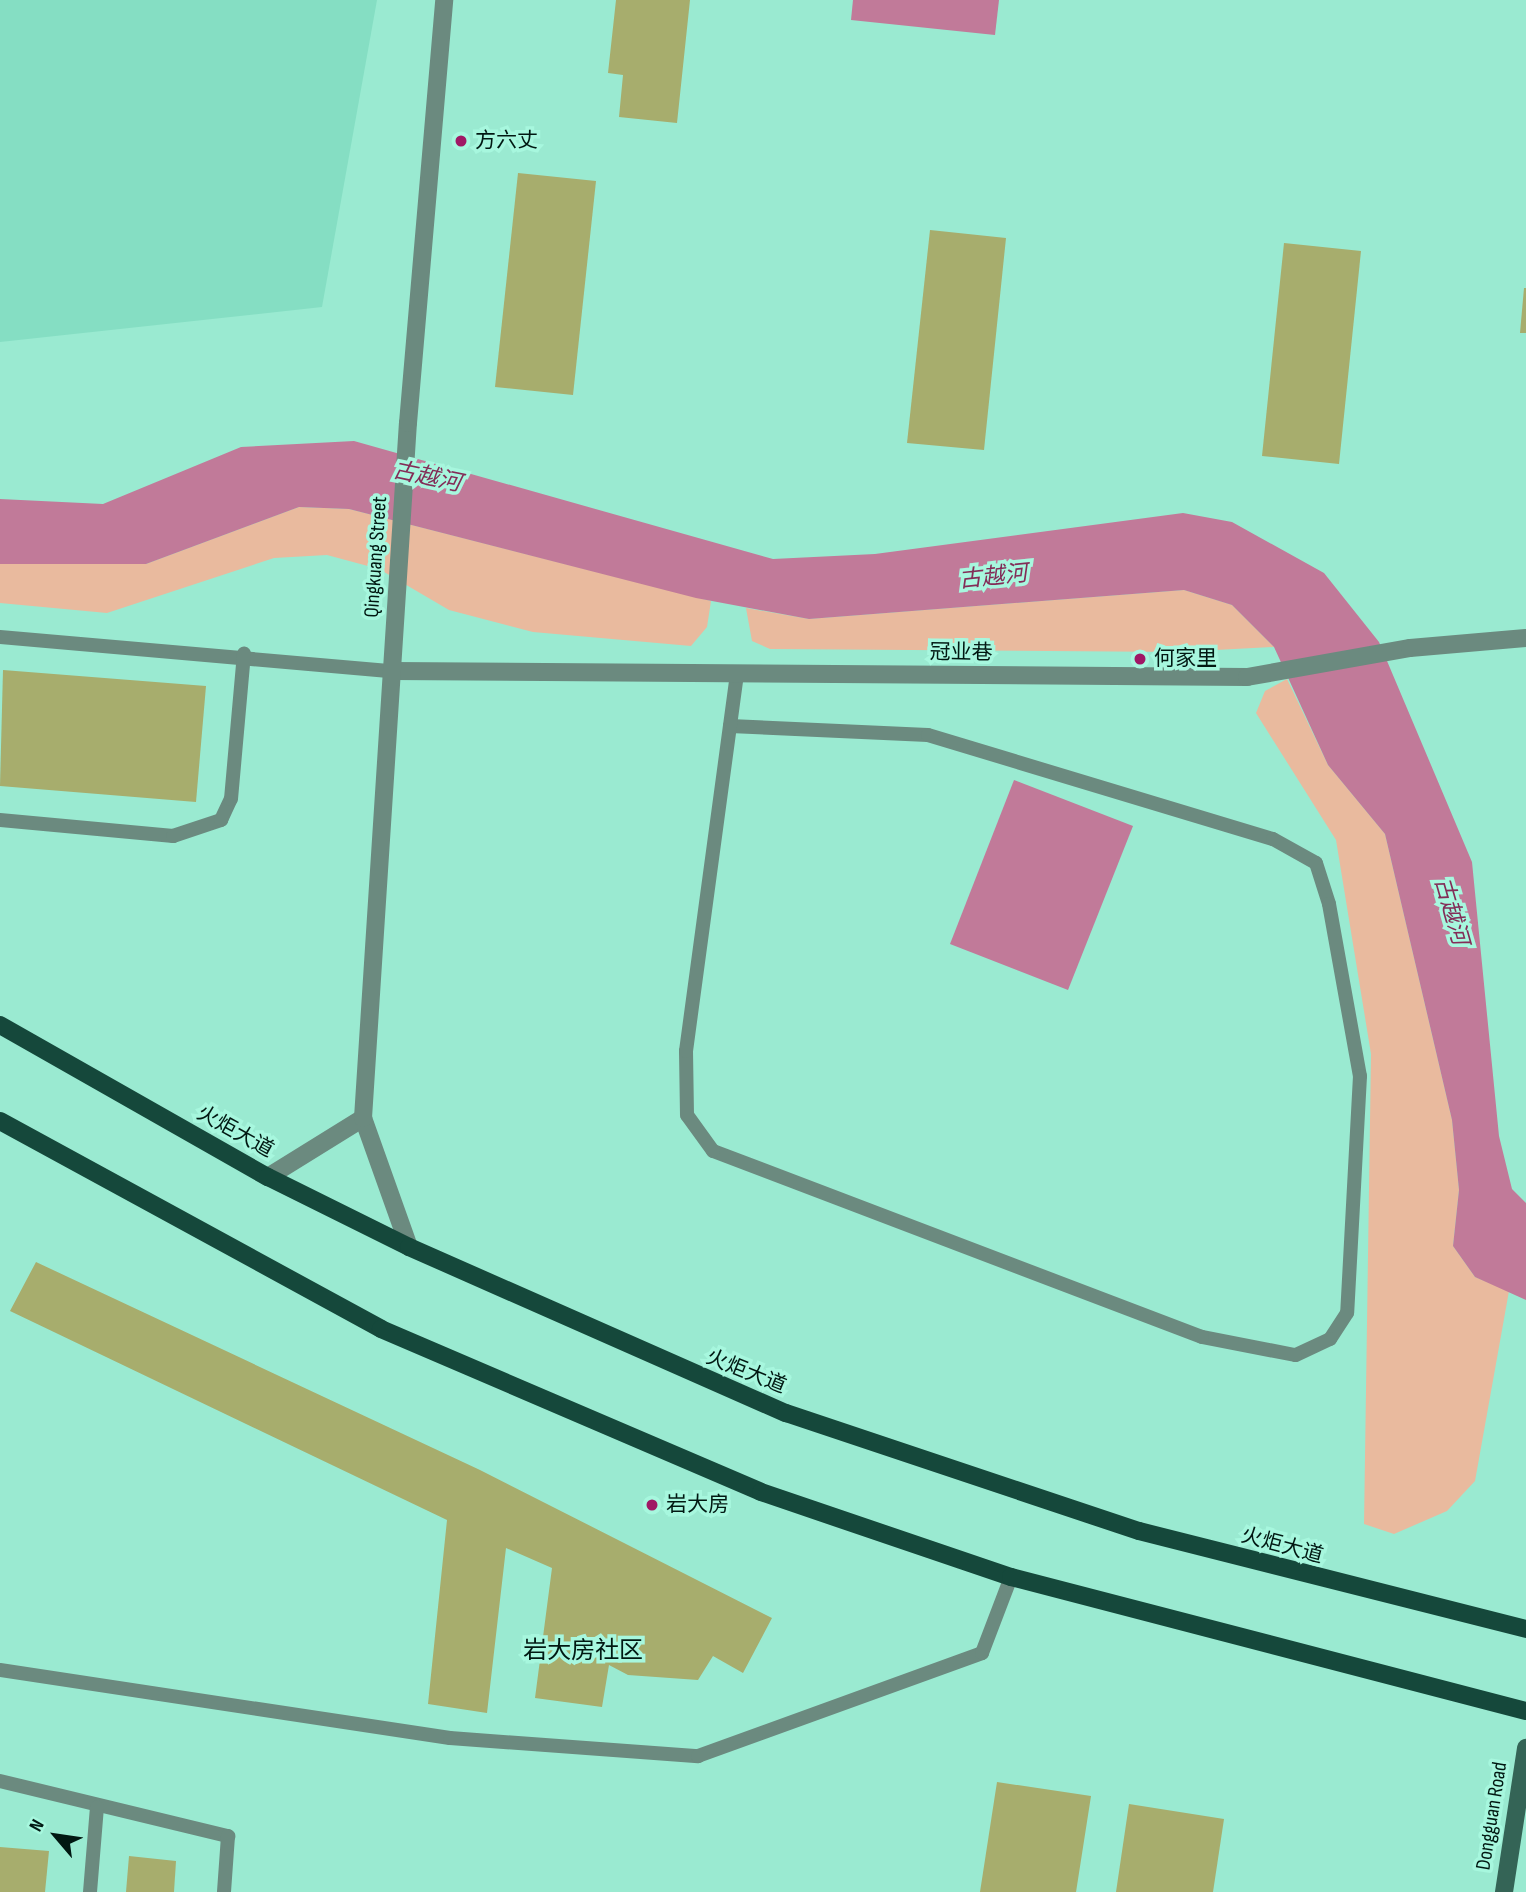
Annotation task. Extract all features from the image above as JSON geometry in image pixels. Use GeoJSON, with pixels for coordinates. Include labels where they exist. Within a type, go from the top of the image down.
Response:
{"type":"FeatureCollection","features":[{"type":"Feature","properties":{"kind":"main road","name":"火炬大道"},"geometry":{"type":"LineString","coordinates":[[3,1031],[268,1177],[408,1247],[638,1352],[952,1471],[1236,1558],[1526,1629]]}},
{"type":"Feature","properties":{"kind":"main road"},"geometry":{"type":"LineString","coordinates":[[0,1121],[382,1329],[524,1394],[761,1492],[1011,1577],[1526,1711]]}},
{"type":"Feature","properties":{"kind":"main road","name":"Dongguan Road"},"geometry":{"type":"LineString","coordinates":[[1504,1892],[1526,1748]]}},
{"type":"Feature","properties":{"kind":"street","name":"Qingkuang Street"},"geometry":{"type":"LineString","coordinates":[[408,1247],[363,1118],[408,423],[444,0]]}},
{"type":"Feature","properties":{"kind":"street","name":"冠业巷"},"geometry":{"type":"LineString","coordinates":[[392,671],[1210,678],[1410,648],[1526,639]]}},
{"type":"Feature","properties":{"kind":"street"},"geometry":{"type":"LineString","coordinates":[[268,1177],[363,1118]]}},
{"type":"Feature","properties":{"kind":"lane"},"geometry":{"type":"LineString","coordinates":[[0,637],[244,654],[392,671]]}},
{"type":"Feature","properties":{"kind":"lane"},"geometry":{"type":"LineString","coordinates":[[0,820],[173,836],[221,820],[231,799],[244,654]]}},
{"type":"Feature","properties":{"kind":"lane"},"geometry":{"type":"LineString","coordinates":[[730,726],[928,735],[1273,839],[1316,863],[1329,904],[1360,1076],[1347,1312],[1330,1339],[1295,1355],[1202,1337],[713,1151],[687,1115],[686,1051],[737,672]]}},
{"type":"Feature","properties":{"kind":"lane"},"geometry":{"type":"LineString","coordinates":[[0,1670],[450,1738],[698,1756],[982,1653],[1011,1577]]}},
{"type":"Feature","properties":{"kind":"lane"},"geometry":{"type":"LineString","coordinates":[[0,1781],[97,1807],[228,1836],[224,1892]]}},
{"type":"Feature","properties":{"kind":"lane"},"geometry":{"type":"LineString","coordinates":[[90,1892],[97,1807]]}},
{"type":"Feature","properties":{"kind":"shaded area"},"geometry":{"type":"Polygon","coordinates":[[[0,0],[377,0],[322,307],[0,342],[0,0]]]}},
{"type":"Feature","properties":{"kind":"shaded area"},"geometry":{"type":"Polygon","coordinates":[[[299,507],[349,509],[711,601],[707,627],[691,646],[533,632],[449,610],[379,569],[327,555],[274,558],[107,613],[0,603],[0,564],[146,564],[299,507]]]}},
{"type":"Feature","properties":{"kind":"shaded area"},"geometry":{"type":"Polygon","coordinates":[[[1184,590],[1232,605],[1274,647],[1178,652],[770,649],[752,641],[746,608],[809,619],[1184,590]]]}},
{"type":"Feature","properties":{"kind":"shaded area"},"geometry":{"type":"Polygon","coordinates":[[[1287,679],[1328,765],[1385,834],[1452,1120],[1459,1190],[1453,1246],[1475,1277],[1509,1291],[1475,1481],[1447,1511],[1394,1534],[1364,1524],[1371,1054],[1336,840],[1256,713],[1265,691],[1287,679]]]}},
{"type":"Feature","properties":{"kind":"water"},"geometry":{"type":"Polygon","coordinates":[[[853,0],[999,0],[995,35],[851,20],[853,0]]]}},
{"type":"Feature","properties":{"kind":"water","name":"古越河"},"geometry":{"type":"Polygon","coordinates":[[[354,441],[773,559],[875,554],[1183,513],[1232,522],[1324,573],[1379,642],[1472,862],[1499,1136],[1512,1189],[1526,1203],[1526,1300],[1475,1277],[1453,1246],[1459,1190],[1452,1120],[1385,834],[1328,765],[1274,647],[1232,605],[1184,590],[809,619],[696,598],[349,509],[299,507],[146,564],[0,564],[0,499],[103,504],[241,447],[354,441]]]}},
{"type":"Feature","properties":{"kind":"water"},"geometry":{"type":"Polygon","coordinates":[[[1014,780],[1133,826],[1068,990],[950,944],[1014,780]]]}},
{"type":"Feature","properties":{"kind":"building"},"geometry":{"type":"Polygon","coordinates":[[[616,0],[690,0],[677,123],[619,117],[623,75],[608,73],[616,0]]]}},
{"type":"Feature","properties":{"kind":"building"},"geometry":{"type":"Polygon","coordinates":[[[518,173],[596,181],[573,395],[495,387],[518,173]]]}},
{"type":"Feature","properties":{"kind":"building"},"geometry":{"type":"Polygon","coordinates":[[[930,230],[1006,238],[984,450],[907,443],[930,230]]]}},
{"type":"Feature","properties":{"kind":"building"},"geometry":{"type":"Polygon","coordinates":[[[1284,243],[1361,251],[1339,464],[1262,456],[1284,243]]]}},
{"type":"Feature","properties":{"kind":"building"},"geometry":{"type":"Polygon","coordinates":[[[1524,288],[1526,333],[1520,333],[1524,288]]]}},
{"type":"Feature","properties":{"kind":"building"},"geometry":{"type":"Polygon","coordinates":[[[3,670],[206,686],[196,802],[0,786],[3,670]]]}},
{"type":"Feature","properties":{"kind":"building"},"geometry":{"type":"Polygon","coordinates":[[[36,1262],[480,1470],[772,1618],[743,1673],[713,1656],[698,1680],[628,1675],[609,1665],[602,1707],[535,1698],[552,1568],[506,1548],[487,1713],[428,1704],[447,1520],[10,1311],[36,1262]]]}},
{"type":"Feature","properties":{"kind":"building"},"geometry":{"type":"Polygon","coordinates":[[[997,1782],[1091,1796],[1076,1892],[980,1892],[997,1782]]]}},
{"type":"Feature","properties":{"kind":"building"},"geometry":{"type":"Polygon","coordinates":[[[1129,1804],[1224,1819],[1213,1892],[1116,1892],[1129,1804]]]}},
{"type":"Feature","properties":{"kind":"building"},"geometry":{"type":"Polygon","coordinates":[[[0,1847],[49,1851],[45,1892],[0,1892],[0,1847]]]}},
{"type":"Feature","properties":{"kind":"building"},"geometry":{"type":"Polygon","coordinates":[[[129,1856],[176,1861],[174,1892],[126,1892],[129,1856]]]}},
{"type":"Feature","properties":{"kind":"place","name":"方六丈"},"geometry":{"type":"Point","coordinates":[461,141]}},
{"type":"Feature","properties":{"kind":"place","name":"何家里"},"geometry":{"type":"Point","coordinates":[1140,659]}},
{"type":"Feature","properties":{"kind":"place","name":"岩大房"},"geometry":{"type":"Point","coordinates":[652,1505]}},
{"type":"Feature","properties":{"kind":"district","name":"岩大房社区"},"geometry":{"type":"Point","coordinates":[583,1651]}}]}
